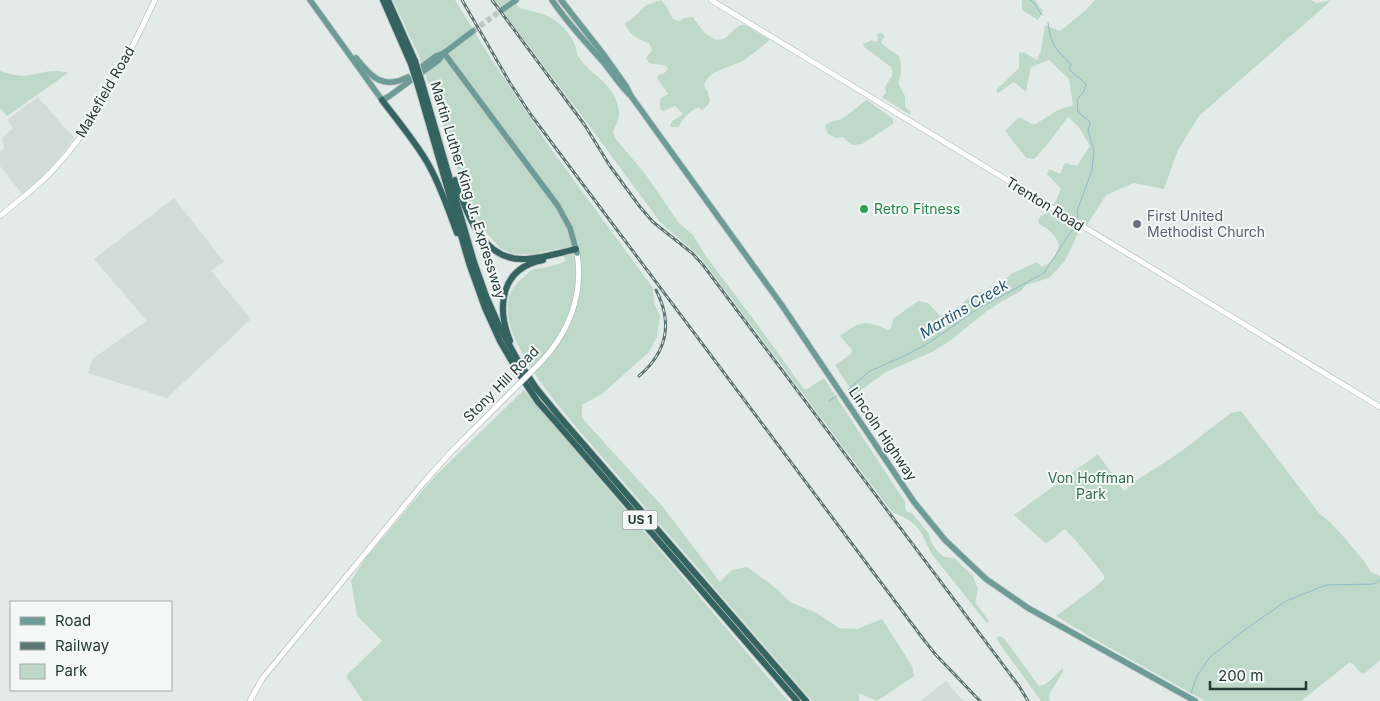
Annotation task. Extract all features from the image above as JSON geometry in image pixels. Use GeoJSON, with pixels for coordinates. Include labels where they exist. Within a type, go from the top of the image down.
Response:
{"type":"FeatureCollection","features":[{"type":"Feature","properties":{"kind":"highway","name":"Martin Luther King Jr. Expressway"},"geometry":{"type":"LineString","coordinates":[[383,0],[413,63]]}},
{"type":"Feature","properties":{"kind":"highway","name":"Martin Luther King Jr. Expressway"},"geometry":{"type":"LineString","coordinates":[[388,0],[440,140],[483,290],[500,328],[523,369],[555,412],[806,701]]}},
{"type":"Feature","properties":{"kind":"highway","name":"Martin Luther King Jr. Expressway"},"geometry":{"type":"LineString","coordinates":[[420,84],[473,275],[500,341],[518,372],[538,402],[797,701]]}},
{"type":"Feature","properties":{"kind":"highway"},"geometry":{"type":"LineString","coordinates":[[382,100],[415,144],[430,168],[473,275]]}},
{"type":"Feature","properties":{"kind":"highway"},"geometry":{"type":"LineString","coordinates":[[440,140],[470,218],[482,238],[492,248],[508,257],[522,259],[576,251]]}},
{"type":"Feature","properties":{"kind":"highway"},"geometry":{"type":"LineString","coordinates":[[523,369],[504,323],[502,303],[506,289],[514,275],[528,265],[576,251]]}},
{"type":"Feature","properties":{"kind":"main road"},"geometry":{"type":"LineString","coordinates":[[310,0],[382,100]]}},
{"type":"Feature","properties":{"kind":"main road"},"geometry":{"type":"LineString","coordinates":[[502,10],[516,0]]}},
{"type":"Feature","properties":{"kind":"main road","name":"Lincoln Highway"},"geometry":{"type":"LineString","coordinates":[[561,0],[604,55],[631,96]]}},
{"type":"Feature","properties":{"kind":"main road","name":"Lincoln Highway"},"geometry":{"type":"LineString","coordinates":[[552,2],[631,96],[781,304],[914,502],[941,536],[1003,592],[1028,608],[1195,701]]}},
{"type":"Feature","properties":{"kind":"main road"},"geometry":{"type":"LineString","coordinates":[[330,27],[366,72],[374,78],[382,82],[389,82],[400,81],[408,77]]}},
{"type":"Feature","properties":{"kind":"main road"},"geometry":{"type":"LineString","coordinates":[[382,100],[386,94],[408,77],[473,31]]}},
{"type":"Feature","properties":{"kind":"main road"},"geometry":{"type":"LineString","coordinates":[[382,100],[439,60],[444,53]]}},
{"type":"Feature","properties":{"kind":"main road","name":"Stony Hill Road"},"geometry":{"type":"LineString","coordinates":[[444,53],[561,211],[570,228],[576,251]]}},
{"type":"Feature","properties":{"kind":"street","name":"Makefield Road"},"geometry":{"type":"LineString","coordinates":[[0,216],[46,177],[79,139],[106,97],[155,0]]}},
{"type":"Feature","properties":{"kind":"street","name":"Trenton Road"},"geometry":{"type":"LineString","coordinates":[[711,0],[1380,407]]}},
{"type":"Feature","properties":{"kind":"street","name":"Stony Hill Road"},"geometry":{"type":"LineString","coordinates":[[250,701],[262,679],[424,482],[456,446],[548,355],[560,340],[572,314],[578,286],[579,273],[576,251]]}},
{"type":"Feature","properties":{"kind":"shaded area"},"geometry":{"type":"Polygon","coordinates":[[[38,97],[74,138],[42,177],[22,194],[0,166],[0,153],[4,148],[2,138],[13,128],[7,120],[38,97]]]}},
{"type":"Feature","properties":{"kind":"shaded area"},"geometry":{"type":"Polygon","coordinates":[[[174,198],[224,262],[211,271],[251,319],[167,398],[88,373],[92,359],[147,321],[94,259],[174,198]]]}},
{"type":"Feature","properties":{"kind":"shaded area"},"geometry":{"type":"Polygon","coordinates":[[[946,681],[963,701],[920,701],[946,681]]]}},
{"type":"Feature","properties":{"kind":"green space"},"geometry":{"type":"Polygon","coordinates":[[[393,0],[455,0],[488,54],[551,149],[653,288],[654,303],[660,316],[657,337],[648,353],[602,394],[582,405],[582,418],[663,507],[720,582],[732,570],[747,567],[777,589],[790,602],[815,612],[839,628],[857,629],[882,619],[912,666],[914,676],[877,701],[859,693],[859,701],[812,701],[548,392],[522,353],[512,332],[508,313],[510,295],[520,280],[530,271],[566,261],[560,248],[534,254],[512,254],[500,248],[484,230],[473,212],[419,56],[393,0]]]}},
{"type":"Feature","properties":{"kind":"green space"},"geometry":{"type":"Polygon","coordinates":[[[494,0],[517,0],[517,5],[520,8],[553,19],[569,34],[583,63],[605,83],[614,95],[619,114],[613,131],[615,138],[646,175],[678,222],[693,235],[705,255],[804,389],[824,378],[905,502],[906,511],[912,513],[929,534],[931,542],[937,551],[944,557],[954,558],[973,576],[978,589],[975,602],[989,621],[988,623],[931,553],[916,526],[909,520],[892,512],[700,257],[660,222],[494,0]]]}},
{"type":"Feature","properties":{"kind":"green space"},"geometry":{"type":"Polygon","coordinates":[[[661,0],[673,19],[679,21],[684,18],[693,17],[706,34],[715,39],[725,38],[739,26],[745,25],[770,40],[739,63],[715,72],[710,76],[704,86],[708,92],[710,102],[703,110],[699,107],[690,113],[684,118],[679,127],[670,127],[672,121],[682,115],[675,106],[664,111],[660,109],[660,99],[668,94],[657,78],[658,75],[664,73],[668,68],[664,65],[649,63],[646,58],[652,50],[649,43],[634,36],[628,30],[625,23],[631,20],[645,6],[661,0]]]}},
{"type":"Feature","properties":{"kind":"green space"},"geometry":{"type":"Polygon","coordinates":[[[1022,0],[1035,0],[1043,11],[1038,20],[1022,10],[1022,0]]]}},
{"type":"Feature","properties":{"kind":"green space"},"geometry":{"type":"Polygon","coordinates":[[[1095,0],[1311,0],[1316,3],[1332,0],[1199,116],[1178,150],[1164,189],[1134,183],[1106,195],[1087,225],[1054,205],[1061,189],[1047,174],[1049,169],[1060,174],[1065,163],[1077,166],[1090,146],[1078,126],[1068,117],[1034,159],[1026,158],[1005,131],[1019,117],[1034,125],[1058,110],[1073,105],[1069,79],[1049,60],[1031,67],[1026,92],[1014,82],[998,93],[996,90],[1019,68],[1019,52],[1025,53],[1037,60],[1041,51],[1045,25],[1060,31],[1086,10],[1095,0]]]}},
{"type":"Feature","properties":{"kind":"green space"},"geometry":{"type":"Polygon","coordinates":[[[880,33],[885,37],[881,43],[899,56],[901,70],[898,83],[905,96],[905,107],[911,112],[910,115],[882,97],[886,93],[885,87],[893,74],[891,67],[864,47],[863,44],[872,40],[878,41],[877,35],[880,33]]]}},
{"type":"Feature","properties":{"kind":"green space"},"geometry":{"type":"Polygon","coordinates":[[[0,71],[24,76],[51,71],[68,73],[7,116],[0,108],[0,71]]]}},
{"type":"Feature","properties":{"kind":"green space"},"geometry":{"type":"Polygon","coordinates":[[[867,100],[893,119],[893,124],[862,144],[852,145],[843,137],[836,138],[828,134],[825,126],[827,124],[843,118],[867,100]]]}},
{"type":"Feature","properties":{"kind":"green space"},"geometry":{"type":"Polygon","coordinates":[[[1049,212],[1079,231],[1065,261],[1049,278],[1026,285],[1021,291],[987,311],[951,340],[932,352],[886,372],[854,395],[835,365],[850,355],[852,350],[840,336],[857,325],[867,323],[887,330],[891,329],[893,319],[918,301],[928,303],[940,316],[960,306],[970,296],[999,284],[1011,274],[1037,262],[1042,267],[1046,265],[1054,258],[1059,244],[1051,232],[1039,224],[1038,221],[1041,216],[1049,212]]]}},
{"type":"Feature","properties":{"kind":"green space"},"geometry":{"type":"Polygon","coordinates":[[[524,390],[788,701],[363,701],[346,676],[382,641],[357,616],[351,581],[365,559],[434,477],[524,390]]]}},
{"type":"Feature","properties":{"kind":"green space","name":"Von Hoffman Park"},"geometry":{"type":"Polygon","coordinates":[[[1241,411],[1319,513],[1342,535],[1371,572],[1380,576],[1380,660],[1364,674],[1350,662],[1301,701],[1205,701],[1056,616],[1093,589],[1104,579],[1104,575],[1065,529],[1045,543],[1014,515],[1098,454],[1124,491],[1137,480],[1179,453],[1231,413],[1241,411]]]}},
{"type":"Feature","properties":{"kind":"green space"},"geometry":{"type":"Polygon","coordinates":[[[998,636],[1004,638],[1039,686],[1049,681],[1063,668],[1063,672],[1049,694],[1050,701],[1041,701],[997,640],[998,636]]]}},
{"type":"Feature","properties":{"kind":"waterway","name":"Martins Creek"},"geometry":{"type":"LineString","coordinates":[[1030,0],[1042,15]]}},
{"type":"Feature","properties":{"kind":"waterway","name":"Martins Creek"},"geometry":{"type":"LineString","coordinates":[[1048,23],[1055,46],[1071,64],[1069,69],[1086,85],[1077,100],[1078,112],[1090,122],[1088,131],[1094,151],[1092,170],[1077,211],[1078,218]]}},
{"type":"Feature","properties":{"kind":"waterway","name":"Martins Creek"},"geometry":{"type":"LineString","coordinates":[[848,390],[870,371],[927,344],[976,310],[1044,273],[1074,227]]}},
{"type":"Feature","properties":{"kind":"waterway","name":"Martins Creek"},"geometry":{"type":"LineString","coordinates":[[829,401],[837,396]]}},
{"type":"Feature","properties":{"kind":"waterway"},"geometry":{"type":"LineString","coordinates":[[1191,693],[1197,676],[1210,657],[1286,601],[1326,585],[1374,584],[1380,580]]}},
{"type":"Feature","properties":{"kind":"tunnel"},"geometry":{"type":"LineString","coordinates":[[473,31],[502,10]]}},
{"type":"Feature","properties":{"kind":"railway"},"geometry":{"type":"LineString","coordinates":[[462,0],[510,83],[531,115],[924,640],[980,701]]}},
{"type":"Feature","properties":{"kind":"railway"},"geometry":{"type":"LineString","coordinates":[[492,0],[584,124],[610,166],[640,207],[653,222],[692,253],[703,265],[1019,686],[1028,701]]}},
{"type":"Feature","properties":{"kind":"railway"},"geometry":{"type":"LineString","coordinates":[[639,376],[656,357],[664,336],[664,314],[656,290]]}},
{"type":"Feature","properties":{"kind":"place","name":"Retro Fitness"},"geometry":{"type":"Point","coordinates":[864,209]}},
{"type":"Feature","properties":{"kind":"place","name":"First United Methodist Church"},"geometry":{"type":"Point","coordinates":[1137,224]}}]}
